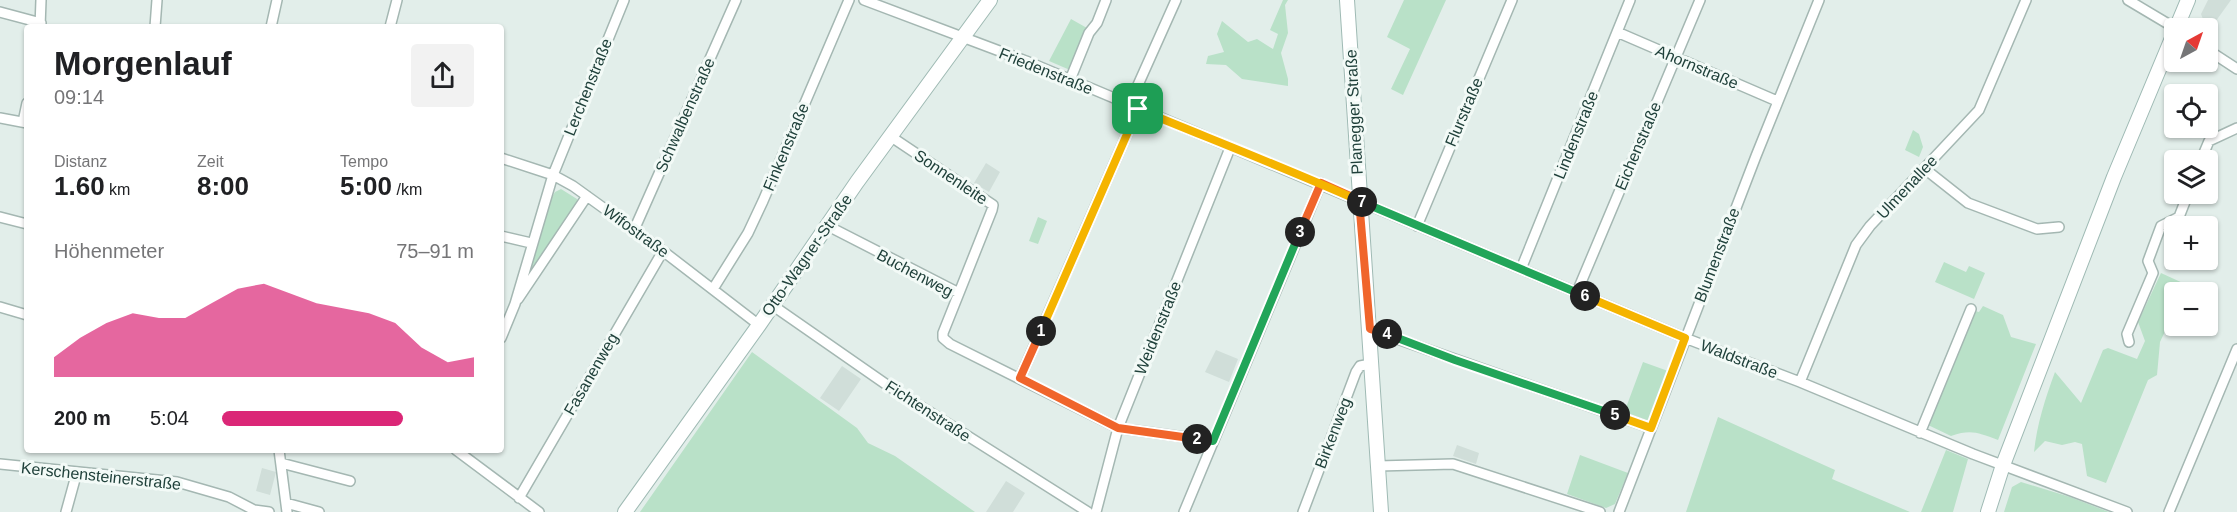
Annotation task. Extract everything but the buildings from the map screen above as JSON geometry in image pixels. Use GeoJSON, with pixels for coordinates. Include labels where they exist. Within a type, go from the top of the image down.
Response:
{"type":"FeatureCollection","features":[{"type":"Feature","properties":{"kind":"street"},"geometry":{"type":"LineString","coordinates":[[41,0],[41,24]]}},
{"type":"Feature","properties":{"kind":"street"},"geometry":{"type":"LineString","coordinates":[[155,24],[157,0]]}},
{"type":"Feature","properties":{"kind":"street"},"geometry":{"type":"LineString","coordinates":[[272,24],[277,0]]}},
{"type":"Feature","properties":{"kind":"street"},"geometry":{"type":"LineString","coordinates":[[391,24],[397,0]]}},
{"type":"Feature","properties":{"kind":"street","name":"Lerchenstraße"},"geometry":{"type":"LineString","coordinates":[[515,304],[531,243],[553,175],[624,0]]}},
{"type":"Feature","properties":{"kind":"street","name":"Schwalbenstraße"},"geometry":{"type":"LineString","coordinates":[[634,230],[736,0]]}},
{"type":"Feature","properties":{"kind":"street","name":"Finkenstraße"},"geometry":{"type":"LineString","coordinates":[[713,289],[748,233],[849,0]]}},
{"type":"Feature","properties":{"kind":"street","name":"Friedenstraße"},"geometry":{"type":"LineString","coordinates":[[864,0],[1026,61],[1359,200]]}},
{"type":"Feature","properties":{"kind":"street"},"geometry":{"type":"LineString","coordinates":[[891,10],[895,0]]}},
{"type":"Feature","properties":{"kind":"street","name":"Otto-Wagner-Straße"},"geometry":{"type":"LineString","coordinates":[[626,512],[890,136],[990,0]]}},
{"type":"Feature","properties":{"kind":"street"},"geometry":{"type":"LineString","coordinates":[[1070,80],[1089,33],[1097,23],[1106,0]]}},
{"type":"Feature","properties":{"kind":"street"},"geometry":{"type":"LineString","coordinates":[[1020,378],[1134,107],[1176,0]]}},
{"type":"Feature","properties":{"kind":"street","name":"Planegger Straße"},"geometry":{"type":"LineString","coordinates":[[1347,0],[1381,512]]}},
{"type":"Feature","properties":{"kind":"street","name":"Flurstraße"},"geometry":{"type":"LineString","coordinates":[[1417,226],[1512,0]]}},
{"type":"Feature","properties":{"kind":"street","name":"Lindenstraße"},"geometry":{"type":"LineString","coordinates":[[1521,269],[1630,0]]}},
{"type":"Feature","properties":{"kind":"street","name":"Eichenstraße"},"geometry":{"type":"LineString","coordinates":[[1577,292],[1700,0]]}},
{"type":"Feature","properties":{"kind":"street","name":"Blumenstraße"},"geometry":{"type":"LineString","coordinates":[[1619,512],[1777,100],[1819,0]]}},
{"type":"Feature","properties":{"kind":"street","name":"Ulmenallee"},"geometry":{"type":"LineString","coordinates":[[1800,382],[1856,245],[1870,226],[1979,110],[2026,0]]}},
{"type":"Feature","properties":{"kind":"street"},"geometry":{"type":"LineString","coordinates":[[2130,0],[2164,21]]}},
{"type":"Feature","properties":{"kind":"street"},"geometry":{"type":"LineString","coordinates":[[2180,18],[2188,0]]}},
{"type":"Feature","properties":{"kind":"street"},"geometry":{"type":"LineString","coordinates":[[0,12],[38,24]]}},
{"type":"Feature","properties":{"kind":"street","name":"Ahornstraße"},"geometry":{"type":"LineString","coordinates":[[1617,32],[1777,100]]}},
{"type":"Feature","properties":{"kind":"street"},"geometry":{"type":"LineString","coordinates":[[1988,512],[2003,465],[2114,177],[2164,55]]}},
{"type":"Feature","properties":{"kind":"street"},"geometry":{"type":"LineString","coordinates":[[2218,57],[2237,69]]}},
{"type":"Feature","properties":{"kind":"street"},"geometry":{"type":"LineString","coordinates":[[0,118],[24,123]]}},
{"type":"Feature","properties":{"kind":"street"},"geometry":{"type":"LineString","coordinates":[[2205,150],[2209,141],[2237,128]]}},
{"type":"Feature","properties":{"kind":"street","name":"Sonnenleite"},"geometry":{"type":"LineString","coordinates":[[890,136],[993,205],[959,293]]}},
{"type":"Feature","properties":{"kind":"street","name":"Weidenstraße"},"geometry":{"type":"LineString","coordinates":[[1096,512],[1118,428],[1230,148]]}},
{"type":"Feature","properties":{"kind":"street","name":"Wifostraße"},"geometry":{"type":"LineString","coordinates":[[504,159],[553,175],[587,196],[759,325]]}},
{"type":"Feature","properties":{"kind":"street"},"geometry":{"type":"LineString","coordinates":[[1925,169],[1968,203],[2037,229],[2059,227]]}},
{"type":"Feature","properties":{"kind":"street"},"geometry":{"type":"LineString","coordinates":[[1184,512],[1321,183]]}},
{"type":"Feature","properties":{"kind":"street"},"geometry":{"type":"LineString","coordinates":[[504,331],[515,304],[587,196]]}},
{"type":"Feature","properties":{"kind":"street","name":"Waldstraße"},"geometry":{"type":"LineString","coordinates":[[1359,200],[1685,338],[1800,382],[1920,433],[2127,512]]}},
{"type":"Feature","properties":{"kind":"street"},"geometry":{"type":"LineString","coordinates":[[2129,342],[2127,334],[2153,273],[2148,261],[2161,226],[2179,217],[2184,204]]}},
{"type":"Feature","properties":{"kind":"street"},"geometry":{"type":"LineString","coordinates":[[0,217],[24,223]]}},
{"type":"Feature","properties":{"kind":"street","name":"Buchenweg"},"geometry":{"type":"LineString","coordinates":[[828,226],[959,293],[943,333],[944,339],[950,344],[1118,428],[1213,441]]}},
{"type":"Feature","properties":{"kind":"street"},"geometry":{"type":"LineString","coordinates":[[504,237],[531,243]]}},
{"type":"Feature","properties":{"kind":"street","name":"Fasanenweg"},"geometry":{"type":"LineString","coordinates":[[519,498],[663,251]]}},
{"type":"Feature","properties":{"kind":"street"},"geometry":{"type":"LineString","coordinates":[[0,306],[24,314]]}},
{"type":"Feature","properties":{"kind":"street","name":"Fichtenstraße"},"geometry":{"type":"LineString","coordinates":[[772,306],[887,385],[1088,512]]}},
{"type":"Feature","properties":{"kind":"street"},"geometry":{"type":"LineString","coordinates":[[1920,433],[1971,309]]}},
{"type":"Feature","properties":{"kind":"street"},"geometry":{"type":"LineString","coordinates":[[1370,329],[1651,428]]}},
{"type":"Feature","properties":{"kind":"street"},"geometry":{"type":"LineString","coordinates":[[2169,512],[2237,349]]}},
{"type":"Feature","properties":{"kind":"street","name":"Birkenweg"},"geometry":{"type":"LineString","coordinates":[[1303,512],[1356,372],[1363,365],[1371,364]]}},
{"type":"Feature","properties":{"kind":"street"},"geometry":{"type":"LineString","coordinates":[[279,453],[287,508],[319,512]]}},
{"type":"Feature","properties":{"kind":"street"},"geometry":{"type":"LineString","coordinates":[[460,453],[539,512]]}},
{"type":"Feature","properties":{"kind":"street"},"geometry":{"type":"LineString","coordinates":[[281,463],[350,481]]}},
{"type":"Feature","properties":{"kind":"street","name":"Kerschensteinerstraße"},"geometry":{"type":"LineString","coordinates":[[0,464],[177,482],[229,497],[255,511],[269,512],[287,508]]}},
{"type":"Feature","properties":{"kind":"street"},"geometry":{"type":"LineString","coordinates":[[1378,466],[1453,464],[1600,512]]}},
{"type":"Feature","properties":{"kind":"street"},"geometry":{"type":"LineString","coordinates":[[66,512],[77,472]]}},
{"type":"Feature","properties":{"kind":"shaded area"},"geometry":{"type":"Polygon","coordinates":[[[2208,0],[2231,0],[2218,18],[2203,18],[2201,14],[2208,0]]]}},
{"type":"Feature","properties":{"kind":"shaded area"},"geometry":{"type":"Polygon","coordinates":[[[986,163],[1000,172],[989,192],[974,183],[986,163]]]}},
{"type":"Feature","properties":{"kind":"shaded area"},"geometry":{"type":"Polygon","coordinates":[[[1216,350],[1238,359],[1229,382],[1205,372],[1216,350]]]}},
{"type":"Feature","properties":{"kind":"shaded area"},"geometry":{"type":"Polygon","coordinates":[[[842,366],[861,379],[839,411],[820,398],[842,366]]]}},
{"type":"Feature","properties":{"kind":"shaded area"},"geometry":{"type":"Polygon","coordinates":[[[1457,445],[1479,453],[1476,464],[1453,456],[1457,445]]]}},
{"type":"Feature","properties":{"kind":"shaded area"},"geometry":{"type":"Polygon","coordinates":[[[262,468],[276,472],[270,495],[256,491],[262,468]]]}},
{"type":"Feature","properties":{"kind":"shaded area"},"geometry":{"type":"Polygon","coordinates":[[[1006,481],[1025,493],[1013,512],[986,512],[1006,481]]]}},
{"type":"Feature","properties":{"kind":"green space"},"geometry":{"type":"Polygon","coordinates":[[[1283,0],[1288,0],[1285,5],[1288,33],[1281,53],[1288,86],[1242,79],[1226,65],[1206,64],[1208,56],[1224,52],[1217,34],[1222,21],[1248,42],[1257,39],[1273,49],[1278,34],[1270,30],[1283,0]]]}},
{"type":"Feature","properties":{"kind":"green space"},"geometry":{"type":"Polygon","coordinates":[[[1404,0],[1446,0],[1403,95],[1391,89],[1410,49],[1387,37],[1404,0]]]}},
{"type":"Feature","properties":{"kind":"green space"},"geometry":{"type":"Polygon","coordinates":[[[1071,19],[1087,28],[1070,70],[1049,61],[1071,19]]]}},
{"type":"Feature","properties":{"kind":"green space"},"geometry":{"type":"Polygon","coordinates":[[[1913,130],[1919,134],[1923,147],[1919,157],[1905,150],[1913,130]]]}},
{"type":"Feature","properties":{"kind":"green space"},"geometry":{"type":"Polygon","coordinates":[[[561,189],[578,202],[527,278],[551,199],[555,192],[561,189]]]}},
{"type":"Feature","properties":{"kind":"green space"},"geometry":{"type":"Polygon","coordinates":[[[1038,217],[1047,221],[1038,244],[1029,241],[1038,217]]]}},
{"type":"Feature","properties":{"kind":"green space"},"geometry":{"type":"Polygon","coordinates":[[[1944,262],[1966,272],[1969,266],[1985,273],[1974,299],[1935,282],[1944,262]]]}},
{"type":"Feature","properties":{"kind":"green space"},"geometry":{"type":"Polygon","coordinates":[[[2161,273],[2181,282],[2164,282],[2164,333],[2160,342],[2157,375],[2148,380],[2106,483],[2087,476],[2082,444],[2075,442],[2062,445],[2045,441],[2034,452],[2037,431],[2055,372],[2081,403],[2103,350],[2108,348],[2137,359],[2145,341],[2138,322],[2161,273]]]}},
{"type":"Feature","properties":{"kind":"green space"},"geometry":{"type":"Polygon","coordinates":[[[1983,306],[2003,315],[2011,337],[2036,344],[1998,440],[1975,433],[1951,436],[1928,425],[1975,311],[1979,312],[1983,306]]]}},
{"type":"Feature","properties":{"kind":"green space"},"geometry":{"type":"Polygon","coordinates":[[[752,352],[857,428],[868,443],[895,456],[975,512],[640,512],[752,352]]]}},
{"type":"Feature","properties":{"kind":"green space"},"geometry":{"type":"Polygon","coordinates":[[[1643,362],[1668,371],[1648,422],[1624,413],[1643,362]]]}},
{"type":"Feature","properties":{"kind":"green space"},"geometry":{"type":"Polygon","coordinates":[[[1718,417],[1835,470],[1832,479],[1910,512],[1686,512],[1718,417]]]}},
{"type":"Feature","properties":{"kind":"green space"},"geometry":{"type":"Polygon","coordinates":[[[1946,450],[1968,459],[1953,512],[1921,512],[1946,450]]]}},
{"type":"Feature","properties":{"kind":"green space"},"geometry":{"type":"Polygon","coordinates":[[[1580,455],[1628,473],[1615,504],[1606,508],[1567,494],[1580,455]]]}},
{"type":"Feature","properties":{"kind":"green space"},"geometry":{"type":"Polygon","coordinates":[[[2021,482],[2109,512],[2004,512],[2012,487],[2021,482]]]}},
{"type":"Feature","properties":{"kind":"route"},"geometry":{"type":"LineString","coordinates":[[1138,109],[1020,378],[1118,428],[1213,441],[1321,183],[1359,200],[1370,329],[1651,428],[1685,338],[1417,226],[1321,183],[1138,109]]}}]}
